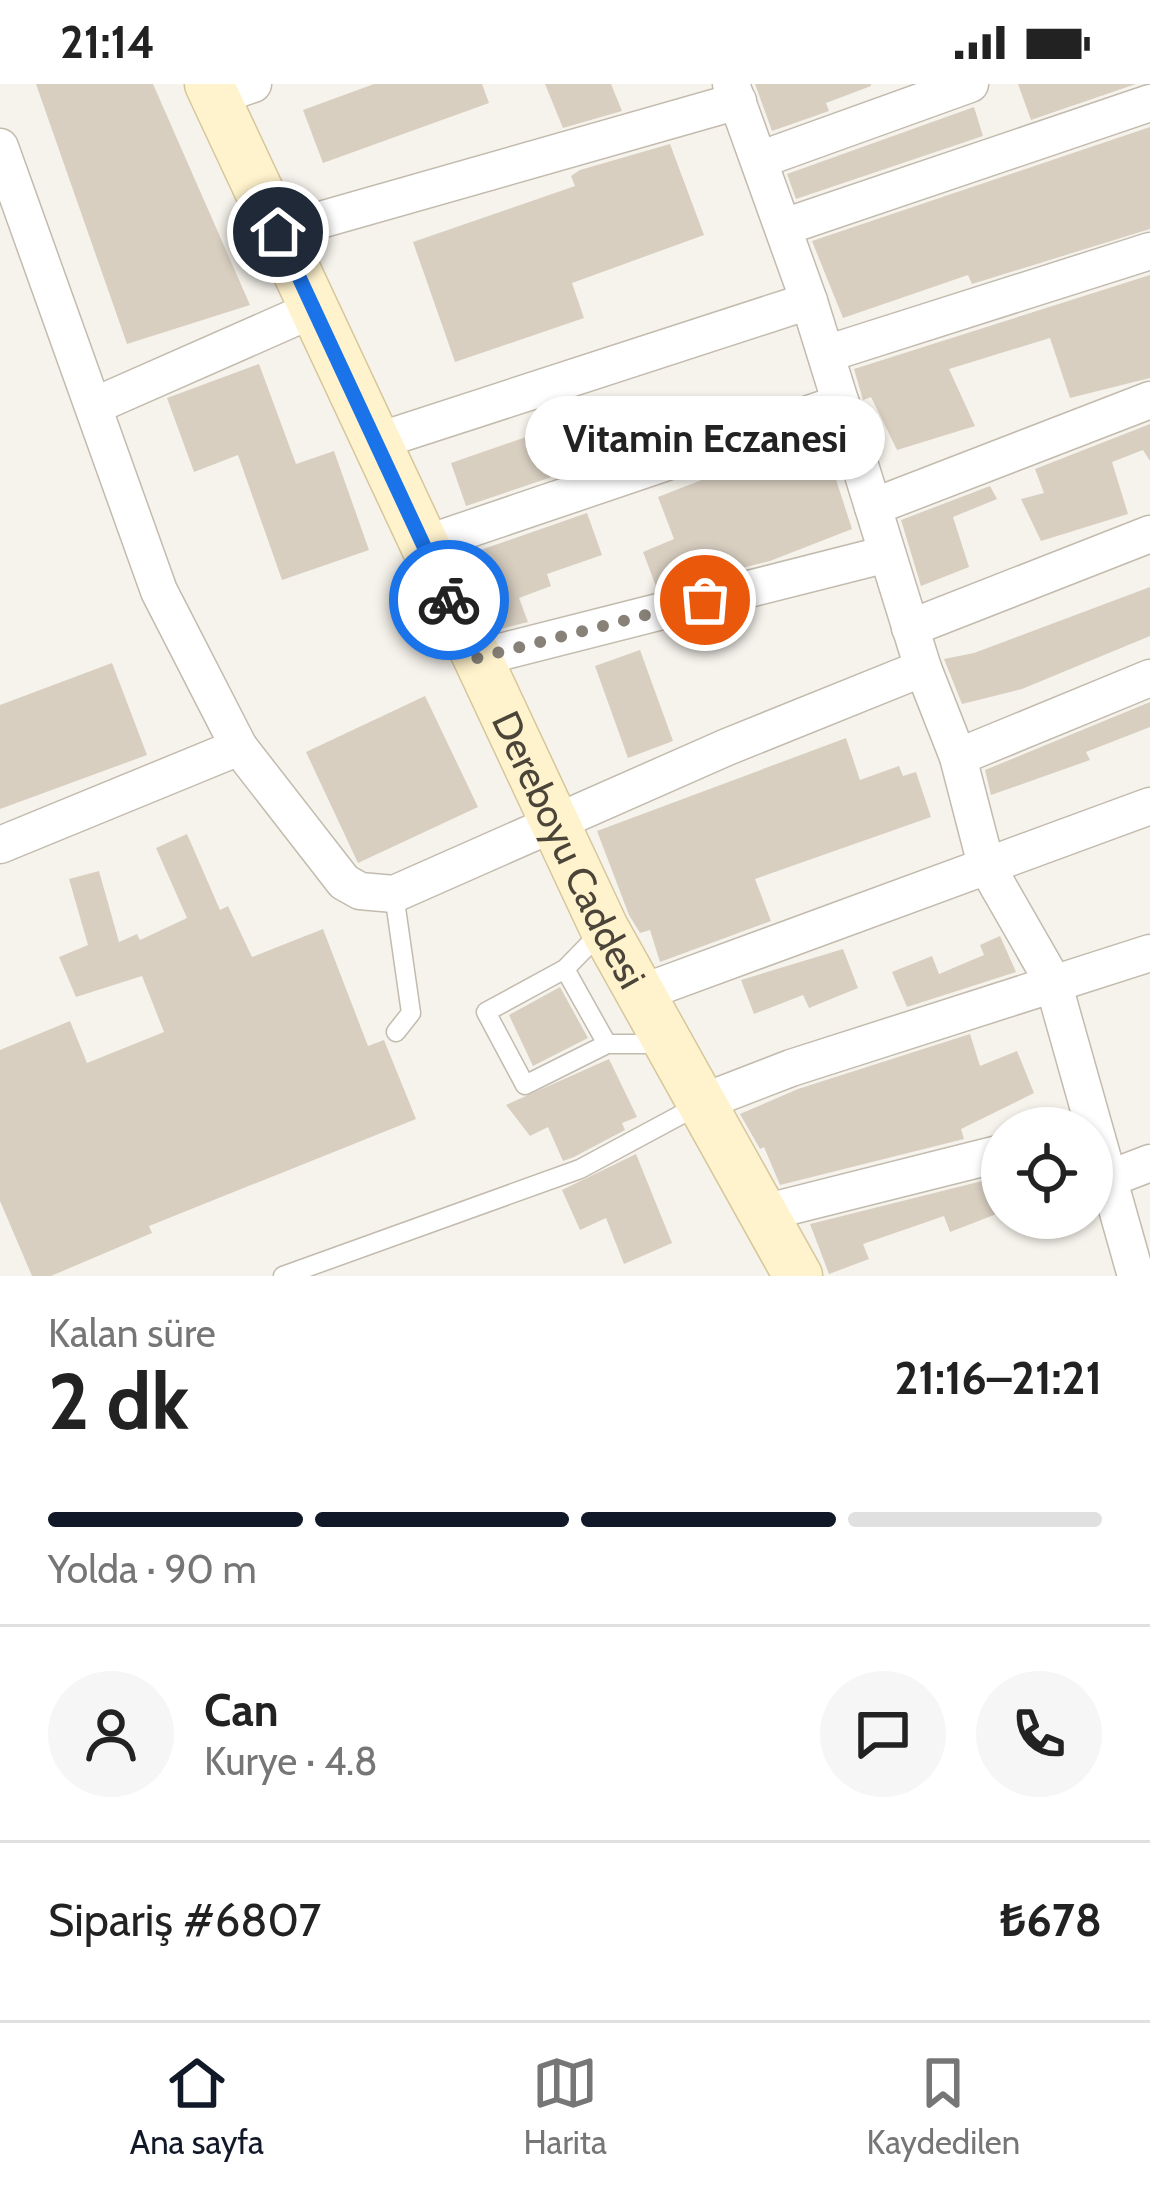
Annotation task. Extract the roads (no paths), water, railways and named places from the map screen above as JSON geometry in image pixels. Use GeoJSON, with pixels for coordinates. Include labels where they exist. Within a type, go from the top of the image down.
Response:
{"type":"FeatureCollection","features":[{"type":"Feature","properties":{"kind":"main road","name":"Dereboyu Caddesi"},"geometry":{"type":"LineString","coordinates":[[226,88],[278,232],[422,545],[604,928],[644,992],[763,1213],[786,1272]]}},
{"type":"Feature","properties":{"kind":"street"},"geometry":{"type":"LineString","coordinates":[[759,160],[970,84]]}},
{"type":"Feature","properties":{"kind":"street"},"geometry":{"type":"LineString","coordinates":[[278,232],[734,92],[784,226],[923,668],[958,758],[986,866],[1053,982],[1089,1107]]}},
{"type":"Feature","properties":{"kind":"street"},"geometry":{"type":"LineString","coordinates":[[784,226],[1150,103]]}},
{"type":"Feature","properties":{"kind":"street"},"geometry":{"type":"LineString","coordinates":[[0,147],[159,591],[239,747],[344,882],[360,891],[394,894],[727,747],[923,668]]}},
{"type":"Feature","properties":{"kind":"street"},"geometry":{"type":"LineString","coordinates":[[826,354],[1150,251]]}},
{"type":"Feature","properties":{"kind":"street"},"geometry":{"type":"LineString","coordinates":[[375,442],[808,301]]}},
{"type":"Feature","properties":{"kind":"street"},"geometry":{"type":"LineString","coordinates":[[94,406],[314,309]]}},
{"type":"Feature","properties":{"kind":"street"},"geometry":{"type":"LineString","coordinates":[[873,507],[1150,400]]}},
{"type":"Feature","properties":{"kind":"street"},"geometry":{"type":"LineString","coordinates":[[422,545],[841,403]]}},
{"type":"Feature","properties":{"kind":"street"},"geometry":{"type":"LineString","coordinates":[[910,628],[1150,534]]}},
{"type":"Feature","properties":{"kind":"street"},"geometry":{"type":"LineString","coordinates":[[477,658],[887,554]]}},
{"type":"Feature","properties":{"kind":"street"},"geometry":{"type":"LineString","coordinates":[[958,758],[1150,678]]}},
{"type":"Feature","properties":{"kind":"street"},"geometry":{"type":"LineString","coordinates":[[0,845],[239,747]]}},
{"type":"Feature","properties":{"kind":"street"},"geometry":{"type":"LineString","coordinates":[[644,992],[1150,806]]}},
{"type":"Feature","properties":{"kind":"street"},"geometry":{"type":"LineString","coordinates":[[703,1102],[790,1068],[1150,953]]}},
{"type":"Feature","properties":{"kind":"street"},"geometry":{"type":"LineString","coordinates":[[763,1213],[981,1158]]}},
{"type":"Feature","properties":{"kind":"street"},"geometry":{"type":"LineString","coordinates":[[1113,1177],[1150,1163]]}},
{"type":"Feature","properties":{"kind":"street"},"geometry":{"type":"LineString","coordinates":[[1113,1186],[1136,1276]]}},
{"type":"Feature","properties":{"kind":"lane"},"geometry":{"type":"LineString","coordinates":[[394,894],[411,1012],[396,1032]]}},
{"type":"Feature","properties":{"kind":"lane"},"geometry":{"type":"LineString","coordinates":[[604,928],[565,969],[487,1012],[524,1085],[607,1045],[672,1044]]}},
{"type":"Feature","properties":{"kind":"lane"},"geometry":{"type":"LineString","coordinates":[[565,969],[607,1045]]}},
{"type":"Feature","properties":{"kind":"lane"},"geometry":{"type":"LineString","coordinates":[[283,1276],[580,1169],[703,1102]]}},
{"type":"Feature","properties":{"kind":"place","name":"Vitamin Eczanesi"},"geometry":{"type":"Point","coordinates":[705,600]}}]}
